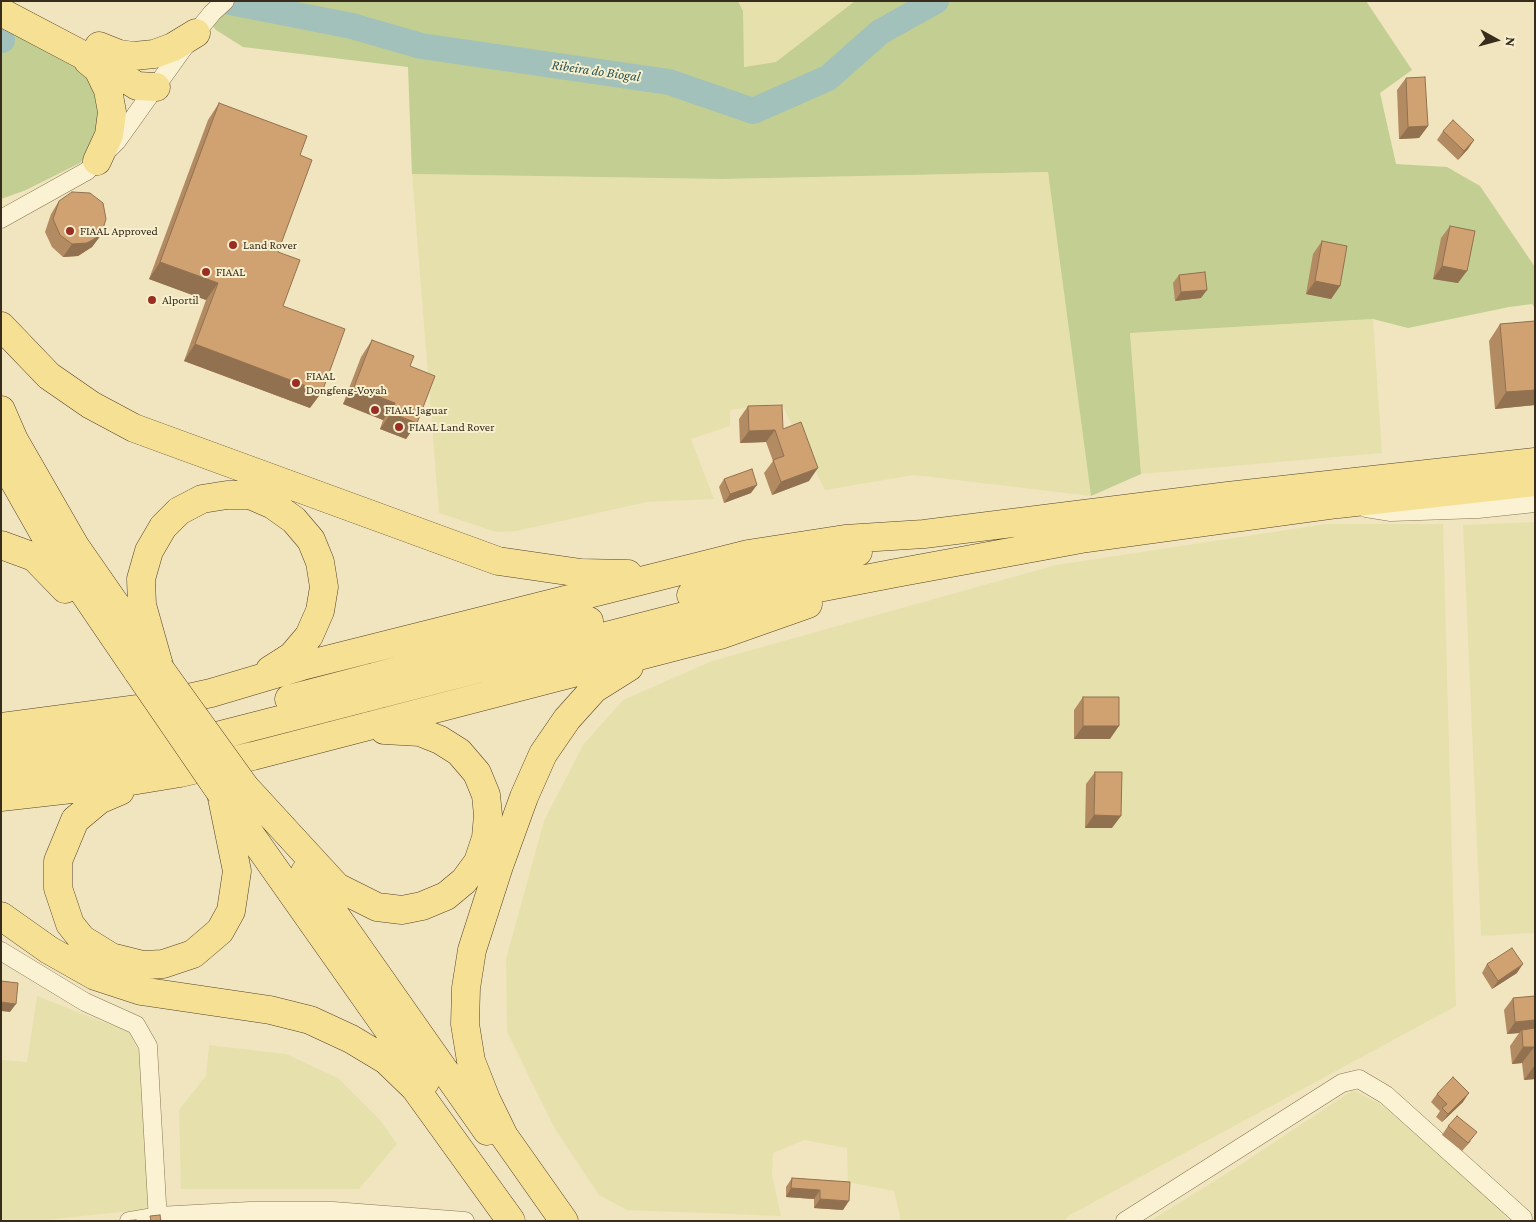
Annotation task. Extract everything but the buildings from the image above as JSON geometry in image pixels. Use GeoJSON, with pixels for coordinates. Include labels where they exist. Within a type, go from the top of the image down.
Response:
{"type":"FeatureCollection","features":[{"type":"Feature","properties":{"kind":"main road"},"geometry":{"type":"LineString","coordinates":[[13,1],[90,51],[134,56],[154,54],[172,47],[204,23]]}},
{"type":"Feature","properties":{"kind":"main road"},"geometry":{"type":"LineString","coordinates":[[1,12],[146,74],[156,87]]}},
{"type":"Feature","properties":{"kind":"main road"},"geometry":{"type":"LineString","coordinates":[[90,51],[108,90],[112,112],[109,135],[97,160]]}},
{"type":"Feature","properties":{"kind":"main road"},"geometry":{"type":"LineString","coordinates":[[1,326],[49,376],[91,406],[134,428],[439,541],[498,561],[581,573],[652,573],[689,568]]}},
{"type":"Feature","properties":{"kind":"main road"},"geometry":{"type":"LineString","coordinates":[[1,410],[24,457],[75,546],[160,668],[233,790],[338,887],[377,907],[402,910],[422,906],[446,896],[464,881],[478,862],[486,838],[487,801],[477,773],[458,752],[440,740],[420,732],[376,730],[335,735]]}},
{"type":"Feature","properties":{"kind":"main road"},"geometry":{"type":"LineString","coordinates":[[1,458],[46,538],[113,638],[233,790],[532,1213]]}},
{"type":"Feature","properties":{"kind":"main road"},"geometry":{"type":"LineString","coordinates":[[2,733],[138,709],[211,693],[302,666],[748,554],[845,539],[924,534],[1228,496],[1535,462]]}},
{"type":"Feature","properties":{"kind":"main road"},"geometry":{"type":"LineString","coordinates":[[1,772],[65,766],[162,750],[715,608],[896,573],[1081,539],[1338,504],[1535,482]]}},
{"type":"Feature","properties":{"kind":"main road"},"geometry":{"type":"LineString","coordinates":[[160,668],[142,605],[141,579],[149,551],[163,527],[179,511],[202,499],[227,494],[250,495],[273,505],[294,520],[310,540],[317,555],[324,587],[320,611],[309,636],[292,656],[274,669],[211,693]]}},
{"type":"Feature","properties":{"kind":"main road"},"geometry":{"type":"LineString","coordinates":[[2,733],[114,738],[227,716],[924,534]]}},
{"type":"Feature","properties":{"kind":"main road"},"geometry":{"type":"LineString","coordinates":[[1,545],[34,557],[113,638]]}},
{"type":"Feature","properties":{"kind":"main road"},"geometry":{"type":"LineString","coordinates":[[532,1213],[504,1136],[486,1099],[471,1061],[466,1015],[466,988],[472,950],[524,797],[544,754],[567,719],[594,688],[625,669],[896,573]]}},
{"type":"Feature","properties":{"kind":"main road"},"geometry":{"type":"LineString","coordinates":[[233,790],[238,871],[231,910],[220,931],[193,954],[163,964],[143,965],[111,957],[82,939],[70,924],[58,888],[58,861],[75,820],[88,807],[119,791],[180,773],[335,735],[720,635]]}},
{"type":"Feature","properties":{"kind":"main road"},"geometry":{"type":"LineString","coordinates":[[1,797],[88,788],[180,773]]}},
{"type":"Feature","properties":{"kind":"main road"},"geometry":{"type":"LineString","coordinates":[[1,916],[49,950],[95,976],[141,991],[270,1010],[310,1020],[351,1039],[386,1060],[415,1088],[532,1213]]}},
{"type":"Feature","properties":{"kind":"street"},"geometry":{"type":"LineString","coordinates":[[1,219],[87,171],[117,141],[204,23],[226,1]]}},
{"type":"Feature","properties":{"kind":"street"},"geometry":{"type":"LineString","coordinates":[[1338,504],[1391,512],[1478,509],[1535,503]]}},
{"type":"Feature","properties":{"kind":"street"},"geometry":{"type":"LineString","coordinates":[[1,951],[85,1002],[136,1025],[148,1046],[158,1219]]}},
{"type":"Feature","properties":{"kind":"street"},"geometry":{"type":"LineString","coordinates":[[1125,1221],[1342,1083],[1359,1078],[1386,1095],[1523,1218]]}},
{"type":"Feature","properties":{"kind":"street"},"geometry":{"type":"LineString","coordinates":[[129,1221],[250,1211],[333,1211],[465,1221]]}},
{"type":"Feature","properties":{"kind":"shaded area"},"geometry":{"type":"Polygon","coordinates":[[[738,1],[855,1],[776,63],[743,67],[743,11],[738,1]]]}},
{"type":"Feature","properties":{"kind":"shaded area"},"geometry":{"type":"Polygon","coordinates":[[[1048,172],[1091,496],[914,475],[825,490],[781,403],[730,410],[730,426],[691,439],[714,499],[647,502],[516,531],[496,532],[439,513],[412,174],[722,179],[1048,172]]]}},
{"type":"Feature","properties":{"kind":"shaded area"},"geometry":{"type":"Polygon","coordinates":[[[1373,319],[1382,453],[1141,474],[1130,333],[1373,319]]]}},
{"type":"Feature","properties":{"kind":"shaded area"},"geometry":{"type":"Polygon","coordinates":[[[1535,522],[1535,933],[1481,936],[1463,525],[1535,522]]]}},
{"type":"Feature","properties":{"kind":"shaded area"},"geometry":{"type":"Polygon","coordinates":[[[1326,524],[1443,524],[1456,1006],[1070,1215],[1064,1221],[901,1221],[894,1191],[848,1182],[847,1148],[804,1140],[773,1153],[772,1175],[781,1216],[627,1210],[599,1195],[555,1129],[507,1032],[506,959],[544,821],[583,745],[623,700],[712,661],[1056,565],[1326,524]]]}},
{"type":"Feature","properties":{"kind":"shaded area"},"geometry":{"type":"Polygon","coordinates":[[[37,996],[129,1032],[139,1052],[150,1209],[36,1221],[1,1221],[1,1060],[27,1062],[37,996]]]}},
{"type":"Feature","properties":{"kind":"shaded area"},"geometry":{"type":"Polygon","coordinates":[[[209,1045],[286,1054],[338,1078],[380,1120],[397,1144],[359,1189],[181,1189],[179,1110],[206,1076],[209,1045]]]}},
{"type":"Feature","properties":{"kind":"shaded area"},"geometry":{"type":"Polygon","coordinates":[[[1353,1090],[1384,1106],[1501,1210],[1508,1221],[1150,1221],[1237,1167],[1353,1090]]]}},
{"type":"Feature","properties":{"kind":"shaded area"},"geometry":{"type":"Polygon","coordinates":[[[257,1215],[352,1221],[211,1221],[257,1215]]]}},
{"type":"Feature","properties":{"kind":"green space"},"geometry":{"type":"Polygon","coordinates":[[[239,1],[738,1],[743,11],[744,67],[776,62],[855,1],[1366,1],[1412,70],[1380,93],[1396,164],[1447,167],[1480,186],[1535,267],[1535,308],[1532,304],[1509,307],[1408,328],[1373,319],[1130,333],[1141,474],[1091,496],[1048,172],[722,179],[412,174],[408,67],[243,47],[216,30],[212,25],[239,1]]]}},
{"type":"Feature","properties":{"kind":"green space"},"geometry":{"type":"Polygon","coordinates":[[[1,26],[81,64],[104,110],[98,142],[80,163],[26,190],[1,199],[1,26]]]}},
{"type":"Feature","properties":{"kind":"waterway","name":"Ribeira do Biogal"},"geometry":{"type":"LineString","coordinates":[[225,1],[352,26],[421,46],[669,82],[753,111],[828,78],[880,32],[936,1]]}},
{"type":"Feature","properties":{"kind":"place","name":"FIAAL Approved"},"geometry":{"type":"Point","coordinates":[70,231]}},
{"type":"Feature","properties":{"kind":"place","name":"Land Rover"},"geometry":{"type":"Point","coordinates":[233,245]}},
{"type":"Feature","properties":{"kind":"place","name":"FIAAL"},"geometry":{"type":"Point","coordinates":[206,272]}},
{"type":"Feature","properties":{"kind":"place","name":"Alportil"},"geometry":{"type":"Point","coordinates":[152,300]}},
{"type":"Feature","properties":{"kind":"place","name":"FIAAL Dongfeng-Voyah"},"geometry":{"type":"Point","coordinates":[296,383]}},
{"type":"Feature","properties":{"kind":"place","name":"FIAAL Jaguar"},"geometry":{"type":"Point","coordinates":[375,410]}},
{"type":"Feature","properties":{"kind":"place","name":"FIAAL Land Rover"},"geometry":{"type":"Point","coordinates":[399,427]}}]}
